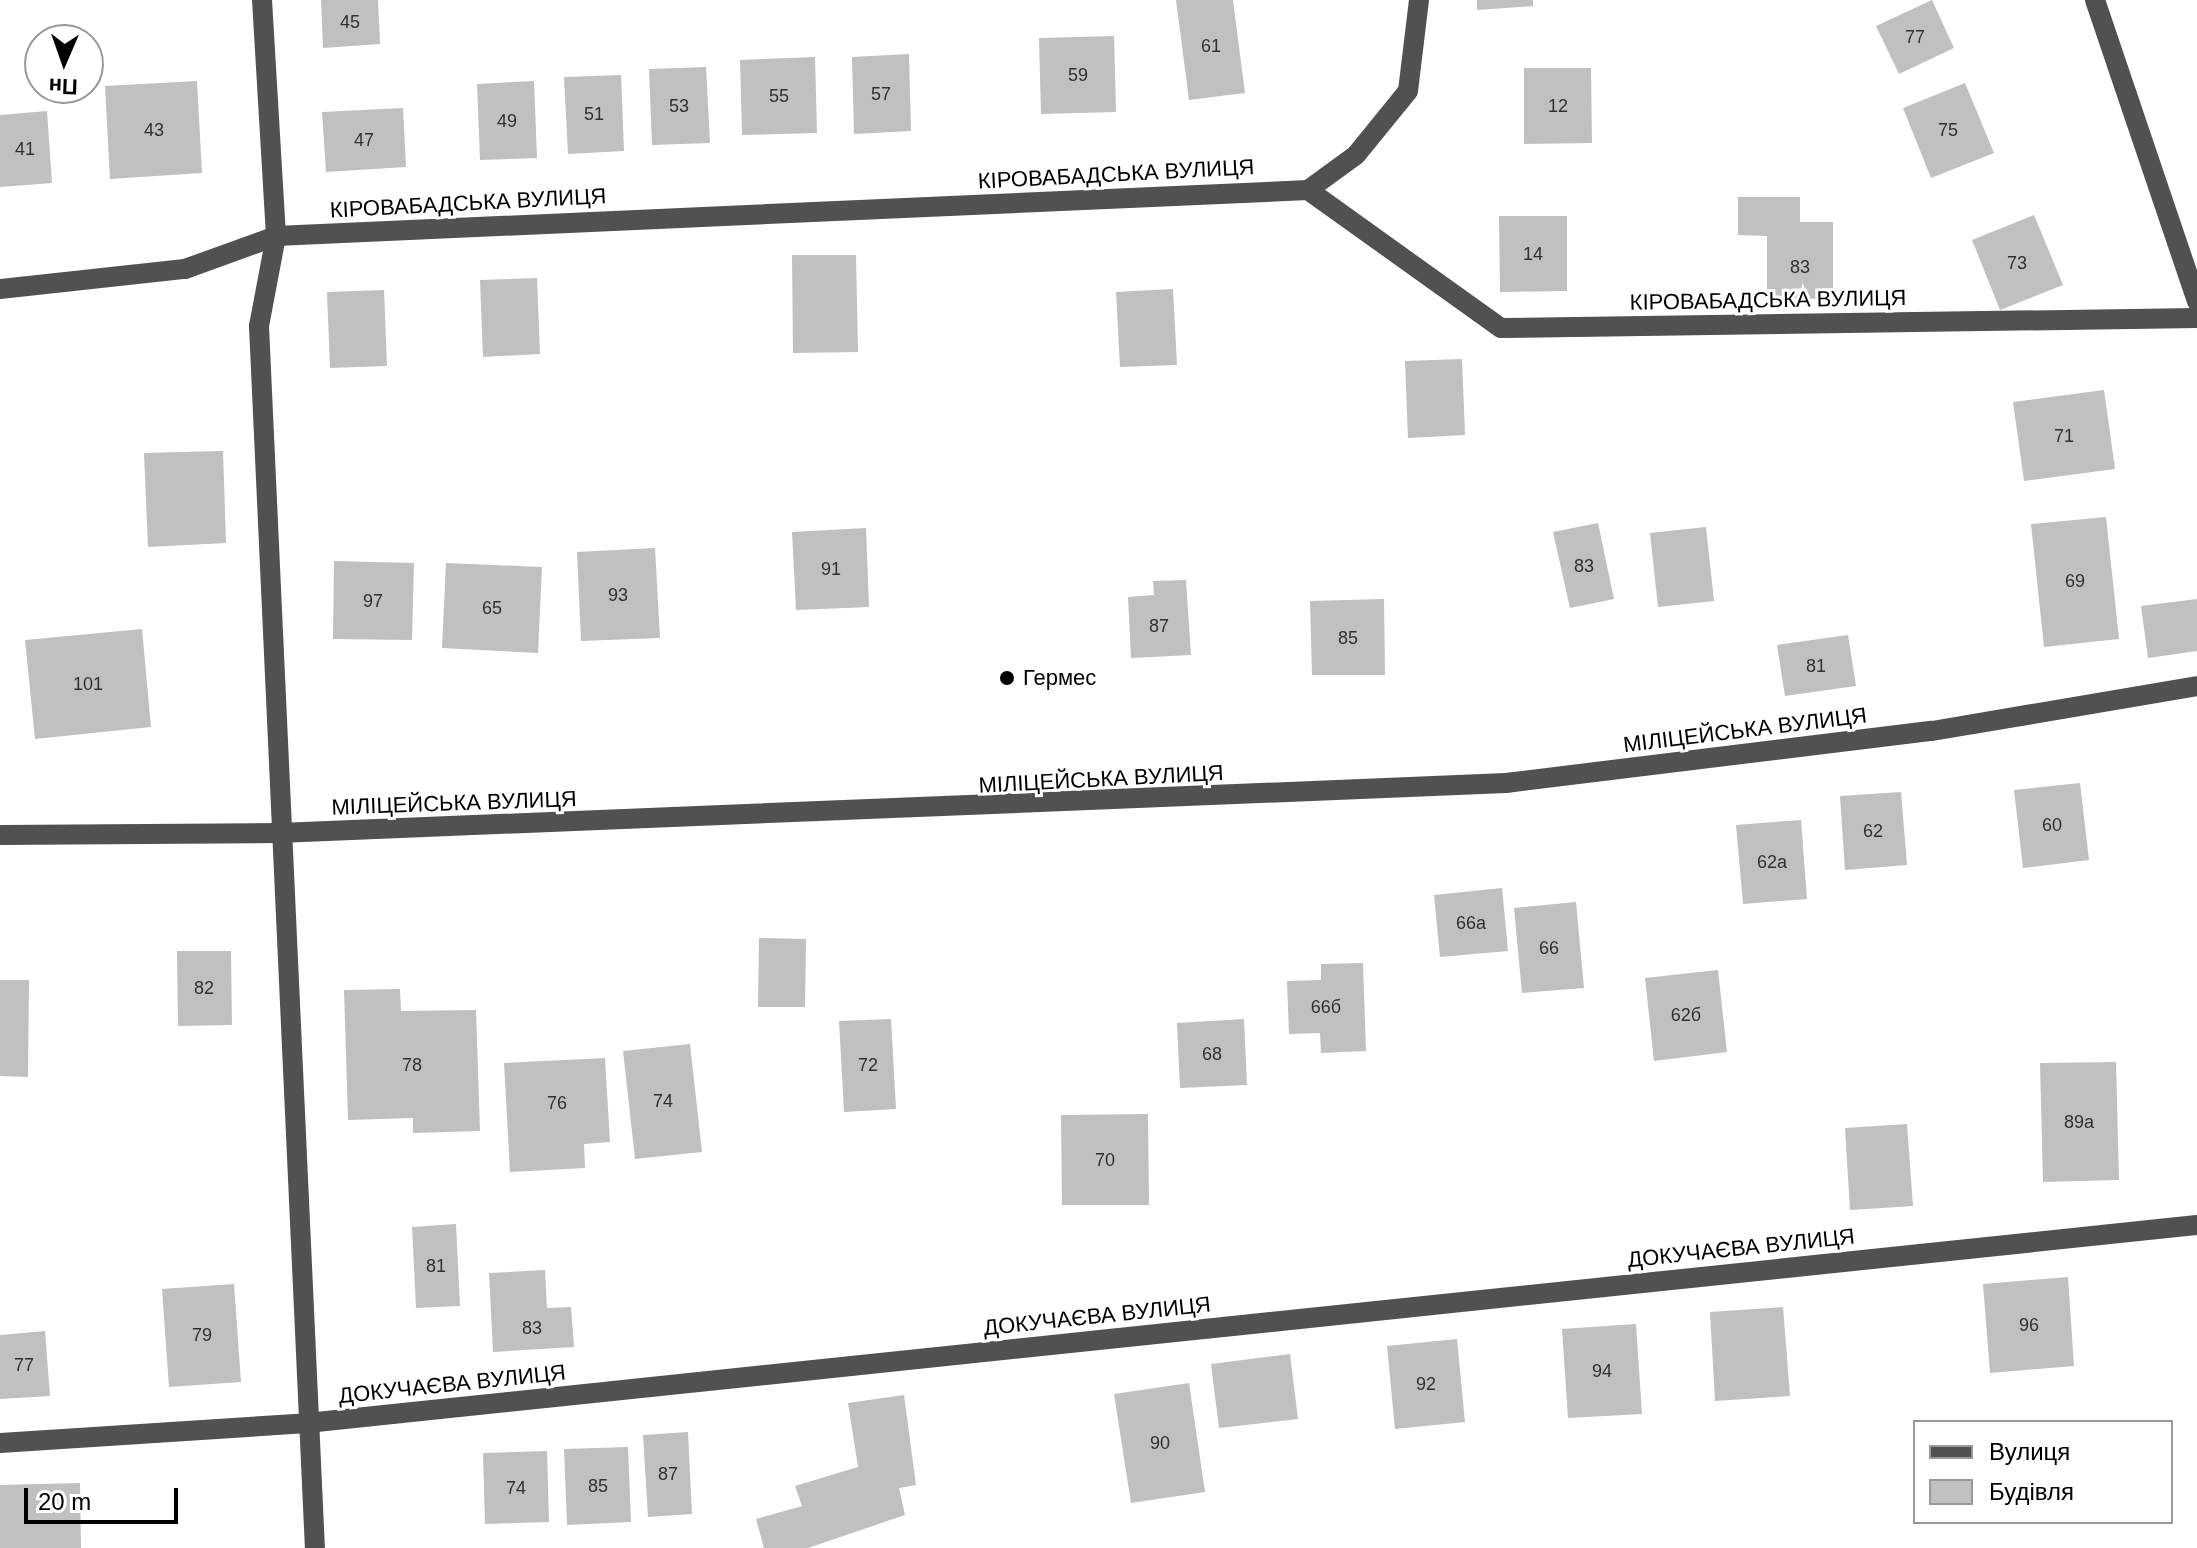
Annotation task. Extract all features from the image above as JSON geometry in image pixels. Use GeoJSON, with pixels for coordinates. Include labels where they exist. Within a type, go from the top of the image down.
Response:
{"type":"FeatureCollection","features":[{"type":"Feature","properties":{"kind":"street"},"geometry":{"type":"LineString","coordinates":[[262,0],[276,236],[259,326],[279,833],[315,1548]]}},
{"type":"Feature","properties":{"kind":"street"},"geometry":{"type":"LineString","coordinates":[[1308,190],[1356,155],[1408,91],[1419,0]]}},
{"type":"Feature","properties":{"kind":"street"},"geometry":{"type":"LineString","coordinates":[[2095,0],[2197,302]]}},
{"type":"Feature","properties":{"kind":"street","name":"КІРОВАБАДСЬКА ВУЛИЦЯ"},"geometry":{"type":"LineString","coordinates":[[0,289],[185,269],[276,236],[1308,190],[1501,328],[2197,318]]}},
{"type":"Feature","properties":{"kind":"street","name":"МІЛІЦЕЙСЬКА ВУЛИЦЯ"},"geometry":{"type":"LineString","coordinates":[[0,835],[279,833],[1506,783],[1932,731],[2197,686]]}},
{"type":"Feature","properties":{"kind":"street","name":"ДОКУЧАЄВА ВУЛИЦЯ"},"geometry":{"type":"LineString","coordinates":[[0,1443],[307,1423],[2197,1225]]}},
{"type":"Feature","properties":{"kind":"building"},"geometry":{"type":"Polygon","coordinates":[[[321,0],[378,0],[380,44],[323,48],[321,0]]]}},
{"type":"Feature","properties":{"kind":"building"},"geometry":{"type":"Polygon","coordinates":[[[1176,0],[1233,0],[1245,93],[1189,100],[1176,0]]]}},
{"type":"Feature","properties":{"kind":"building"},"geometry":{"type":"Polygon","coordinates":[[[1477,0],[1533,0],[1533,6],[1477,10],[1477,0]]]}},
{"type":"Feature","properties":{"kind":"building"},"geometry":{"type":"Polygon","coordinates":[[[1932,0],[1954,48],[1899,74],[1876,26],[1932,0]]]}},
{"type":"Feature","properties":{"kind":"building"},"geometry":{"type":"Polygon","coordinates":[[[1114,36],[1116,112],[1041,114],[1039,38],[1114,36]]]}},
{"type":"Feature","properties":{"kind":"building"},"geometry":{"type":"Polygon","coordinates":[[[909,54],[911,131],[854,134],[852,57],[909,54]]]}},
{"type":"Feature","properties":{"kind":"building"},"geometry":{"type":"Polygon","coordinates":[[[815,57],[817,133],[742,135],[740,60],[815,57]]]}},
{"type":"Feature","properties":{"kind":"building"},"geometry":{"type":"Polygon","coordinates":[[[706,67],[710,143],[652,145],[649,69],[706,67]]]}},
{"type":"Feature","properties":{"kind":"building"},"geometry":{"type":"Polygon","coordinates":[[[1524,68],[1591,68],[1592,143],[1524,144],[1524,68]]]}},
{"type":"Feature","properties":{"kind":"building"},"geometry":{"type":"Polygon","coordinates":[[[621,75],[624,151],[568,154],[564,77],[621,75]]]}},
{"type":"Feature","properties":{"kind":"building"},"geometry":{"type":"Polygon","coordinates":[[[197,81],[202,173],[110,179],[105,86],[197,81]]]}},
{"type":"Feature","properties":{"kind":"building"},"geometry":{"type":"Polygon","coordinates":[[[534,81],[537,158],[480,160],[477,84],[534,81]]]}},
{"type":"Feature","properties":{"kind":"building"},"geometry":{"type":"Polygon","coordinates":[[[1965,83],[1994,153],[1931,178],[1903,108],[1965,83]]]}},
{"type":"Feature","properties":{"kind":"building"},"geometry":{"type":"Polygon","coordinates":[[[403,108],[406,167],[326,172],[322,112],[403,108]]]}},
{"type":"Feature","properties":{"kind":"building"},"geometry":{"type":"Polygon","coordinates":[[[47,111],[52,183],[0,187],[0,115],[47,111]]]}},
{"type":"Feature","properties":{"kind":"building"},"geometry":{"type":"Polygon","coordinates":[[[1738,197],[1800,197],[1800,222],[1833,222],[1833,299],[1767,298],[1767,236],[1738,235],[1738,197]]]}},
{"type":"Feature","properties":{"kind":"building"},"geometry":{"type":"Polygon","coordinates":[[[2034,215],[2063,285],[2000,310],[1972,240],[2034,215]]]}},
{"type":"Feature","properties":{"kind":"building"},"geometry":{"type":"Polygon","coordinates":[[[1499,216],[1567,216],[1567,291],[1500,292],[1499,216]]]}},
{"type":"Feature","properties":{"kind":"building"},"geometry":{"type":"Polygon","coordinates":[[[792,255],[856,255],[858,352],[793,353],[792,255]]]}},
{"type":"Feature","properties":{"kind":"building"},"geometry":{"type":"Polygon","coordinates":[[[537,278],[540,354],[483,357],[480,280],[537,278]]]}},
{"type":"Feature","properties":{"kind":"building"},"geometry":{"type":"Polygon","coordinates":[[[1173,289],[1177,365],[1120,367],[1116,292],[1173,289]]]}},
{"type":"Feature","properties":{"kind":"building"},"geometry":{"type":"Polygon","coordinates":[[[384,290],[387,366],[330,368],[327,292],[384,290]]]}},
{"type":"Feature","properties":{"kind":"building"},"geometry":{"type":"Polygon","coordinates":[[[1462,359],[1465,435],[1408,438],[1405,361],[1462,359]]]}},
{"type":"Feature","properties":{"kind":"building"},"geometry":{"type":"Polygon","coordinates":[[[2104,390],[2115,469],[2024,481],[2013,402],[2104,390]]]}},
{"type":"Feature","properties":{"kind":"building"},"geometry":{"type":"Polygon","coordinates":[[[223,451],[226,543],[148,547],[144,453],[223,451]]]}},
{"type":"Feature","properties":{"kind":"building"},"geometry":{"type":"Polygon","coordinates":[[[2106,517],[2119,639],[2044,647],[2031,524],[2106,517]]]}},
{"type":"Feature","properties":{"kind":"building"},"geometry":{"type":"Polygon","coordinates":[[[1598,523],[1614,599],[1570,608],[1553,532],[1598,523]]]}},
{"type":"Feature","properties":{"kind":"building"},"geometry":{"type":"Polygon","coordinates":[[[1706,527],[1714,601],[1658,607],[1650,533],[1706,527]]]}},
{"type":"Feature","properties":{"kind":"building"},"geometry":{"type":"Polygon","coordinates":[[[866,528],[869,607],[796,610],[792,532],[866,528]]]}},
{"type":"Feature","properties":{"kind":"building"},"geometry":{"type":"Polygon","coordinates":[[[655,548],[660,638],[581,641],[577,552],[655,548]]]}},
{"type":"Feature","properties":{"kind":"building"},"geometry":{"type":"Polygon","coordinates":[[[334,561],[414,563],[412,640],[333,639],[334,561]]]}},
{"type":"Feature","properties":{"kind":"building"},"geometry":{"type":"Polygon","coordinates":[[[446,563],[542,567],[538,653],[442,648],[446,563]]]}},
{"type":"Feature","properties":{"kind":"building"},"geometry":{"type":"Polygon","coordinates":[[[1186,580],[1191,655],[1131,658],[1128,597],[1154,595],[1153,581],[1186,580]]]}},
{"type":"Feature","properties":{"kind":"building"},"geometry":{"type":"Polygon","coordinates":[[[1384,599],[1385,675],[1312,675],[1310,601],[1384,599]]]}},
{"type":"Feature","properties":{"kind":"building"},"geometry":{"type":"Polygon","coordinates":[[[2197,599],[2197,651],[2148,658],[2141,606],[2197,599]]]}},
{"type":"Feature","properties":{"kind":"building"},"geometry":{"type":"Polygon","coordinates":[[[142,629],[151,727],[35,739],[25,640],[142,629]]]}},
{"type":"Feature","properties":{"kind":"building"},"geometry":{"type":"Polygon","coordinates":[[[1848,635],[1856,686],[1785,696],[1777,645],[1848,635]]]}},
{"type":"Feature","properties":{"kind":"building"},"geometry":{"type":"Polygon","coordinates":[[[2080,783],[2089,860],[2023,868],[2014,790],[2080,783]]]}},
{"type":"Feature","properties":{"kind":"building"},"geometry":{"type":"Polygon","coordinates":[[[1901,792],[1907,865],[1845,870],[1840,796],[1901,792]]]}},
{"type":"Feature","properties":{"kind":"building"},"geometry":{"type":"Polygon","coordinates":[[[1801,820],[1807,899],[1743,904],[1736,825],[1801,820]]]}},
{"type":"Feature","properties":{"kind":"building"},"geometry":{"type":"Polygon","coordinates":[[[1502,888],[1508,951],[1440,957],[1434,895],[1502,888]]]}},
{"type":"Feature","properties":{"kind":"building"},"geometry":{"type":"Polygon","coordinates":[[[1576,902],[1584,988],[1522,993],[1514,908],[1576,902]]]}},
{"type":"Feature","properties":{"kind":"building"},"geometry":{"type":"Polygon","coordinates":[[[759,938],[806,939],[805,1007],[758,1007],[759,938]]]}},
{"type":"Feature","properties":{"kind":"building"},"geometry":{"type":"Polygon","coordinates":[[[177,951],[231,951],[232,1025],[178,1026],[177,951]]]}},
{"type":"Feature","properties":{"kind":"building"},"geometry":{"type":"Polygon","coordinates":[[[1363,963],[1366,1051],[1321,1053],[1320,1033],[1289,1034],[1287,981],[1321,980],[1321,964],[1363,963]]]}},
{"type":"Feature","properties":{"kind":"building"},"geometry":{"type":"Polygon","coordinates":[[[1718,970],[1727,1052],[1654,1061],[1645,978],[1718,970]]]}},
{"type":"Feature","properties":{"kind":"building"},"geometry":{"type":"Polygon","coordinates":[[[0,980],[29,980],[28,1077],[0,1076],[0,980]]]}},
{"type":"Feature","properties":{"kind":"building"},"geometry":{"type":"Polygon","coordinates":[[[400,989],[401,1011],[476,1010],[480,1131],[413,1133],[413,1118],[348,1120],[344,990],[400,989]]]}},
{"type":"Feature","properties":{"kind":"building"},"geometry":{"type":"Polygon","coordinates":[[[891,1019],[896,1109],[844,1112],[839,1021],[891,1019]]]}},
{"type":"Feature","properties":{"kind":"building"},"geometry":{"type":"Polygon","coordinates":[[[1244,1019],[1247,1085],[1180,1088],[1177,1023],[1244,1019]]]}},
{"type":"Feature","properties":{"kind":"building"},"geometry":{"type":"Polygon","coordinates":[[[690,1044],[702,1152],[635,1159],[623,1051],[690,1044]]]}},
{"type":"Feature","properties":{"kind":"building"},"geometry":{"type":"Polygon","coordinates":[[[605,1058],[610,1142],[584,1144],[585,1168],[510,1172],[504,1063],[605,1058]]]}},
{"type":"Feature","properties":{"kind":"building"},"geometry":{"type":"Polygon","coordinates":[[[2116,1062],[2119,1180],[2043,1182],[2040,1063],[2116,1062]]]}},
{"type":"Feature","properties":{"kind":"building"},"geometry":{"type":"Polygon","coordinates":[[[1148,1114],[1149,1205],[1062,1205],[1061,1115],[1148,1114]]]}},
{"type":"Feature","properties":{"kind":"building"},"geometry":{"type":"Polygon","coordinates":[[[1907,1124],[1913,1206],[1850,1210],[1845,1128],[1907,1124]]]}},
{"type":"Feature","properties":{"kind":"building"},"geometry":{"type":"Polygon","coordinates":[[[456,1224],[460,1306],[416,1308],[412,1227],[456,1224]]]}},
{"type":"Feature","properties":{"kind":"building"},"geometry":{"type":"Polygon","coordinates":[[[545,1270],[547,1308],[571,1307],[574,1347],[493,1352],[489,1273],[545,1270]]]}},
{"type":"Feature","properties":{"kind":"building"},"geometry":{"type":"Polygon","coordinates":[[[2068,1277],[2074,1366],[1990,1373],[1983,1284],[2068,1277]]]}},
{"type":"Feature","properties":{"kind":"building"},"geometry":{"type":"Polygon","coordinates":[[[234,1284],[241,1382],[169,1387],[162,1289],[234,1284]]]}},
{"type":"Feature","properties":{"kind":"building"},"geometry":{"type":"Polygon","coordinates":[[[1783,1307],[1790,1396],[1715,1401],[1710,1312],[1783,1307]]]}},
{"type":"Feature","properties":{"kind":"building"},"geometry":{"type":"Polygon","coordinates":[[[1636,1324],[1642,1414],[1568,1418],[1562,1329],[1636,1324]]]}},
{"type":"Feature","properties":{"kind":"building"},"geometry":{"type":"Polygon","coordinates":[[[45,1331],[50,1396],[0,1399],[0,1335],[45,1331]]]}},
{"type":"Feature","properties":{"kind":"building"},"geometry":{"type":"Polygon","coordinates":[[[1457,1339],[1465,1422],[1395,1429],[1387,1346],[1457,1339]]]}},
{"type":"Feature","properties":{"kind":"building"},"geometry":{"type":"Polygon","coordinates":[[[1290,1354],[1298,1419],[1219,1428],[1211,1364],[1290,1354]]]}},
{"type":"Feature","properties":{"kind":"building"},"geometry":{"type":"Polygon","coordinates":[[[1189,1383],[1205,1492],[1131,1503],[1114,1394],[1189,1383]]]}},
{"type":"Feature","properties":{"kind":"building"},"geometry":{"type":"Polygon","coordinates":[[[904,1395],[916,1485],[899,1488],[905,1515],[808,1548],[764,1548],[756,1519],[802,1506],[795,1486],[858,1467],[848,1403],[904,1395]]]}},
{"type":"Feature","properties":{"kind":"building"},"geometry":{"type":"Polygon","coordinates":[[[688,1432],[692,1514],[648,1517],[643,1435],[688,1432]]]}},
{"type":"Feature","properties":{"kind":"building"},"geometry":{"type":"Polygon","coordinates":[[[628,1447],[631,1522],[567,1525],[564,1449],[628,1447]]]}},
{"type":"Feature","properties":{"kind":"building"},"geometry":{"type":"Polygon","coordinates":[[[547,1451],[549,1522],[485,1524],[483,1453],[547,1451]]]}},
{"type":"Feature","properties":{"kind":"building"},"geometry":{"type":"Polygon","coordinates":[[[80,1483],[81,1548],[0,1548],[0,1485],[80,1483]]]}},
{"type":"Feature","properties":{"kind":"place","name":"Гермес"},"geometry":{"type":"Point","coordinates":[1007,678]}}]}
